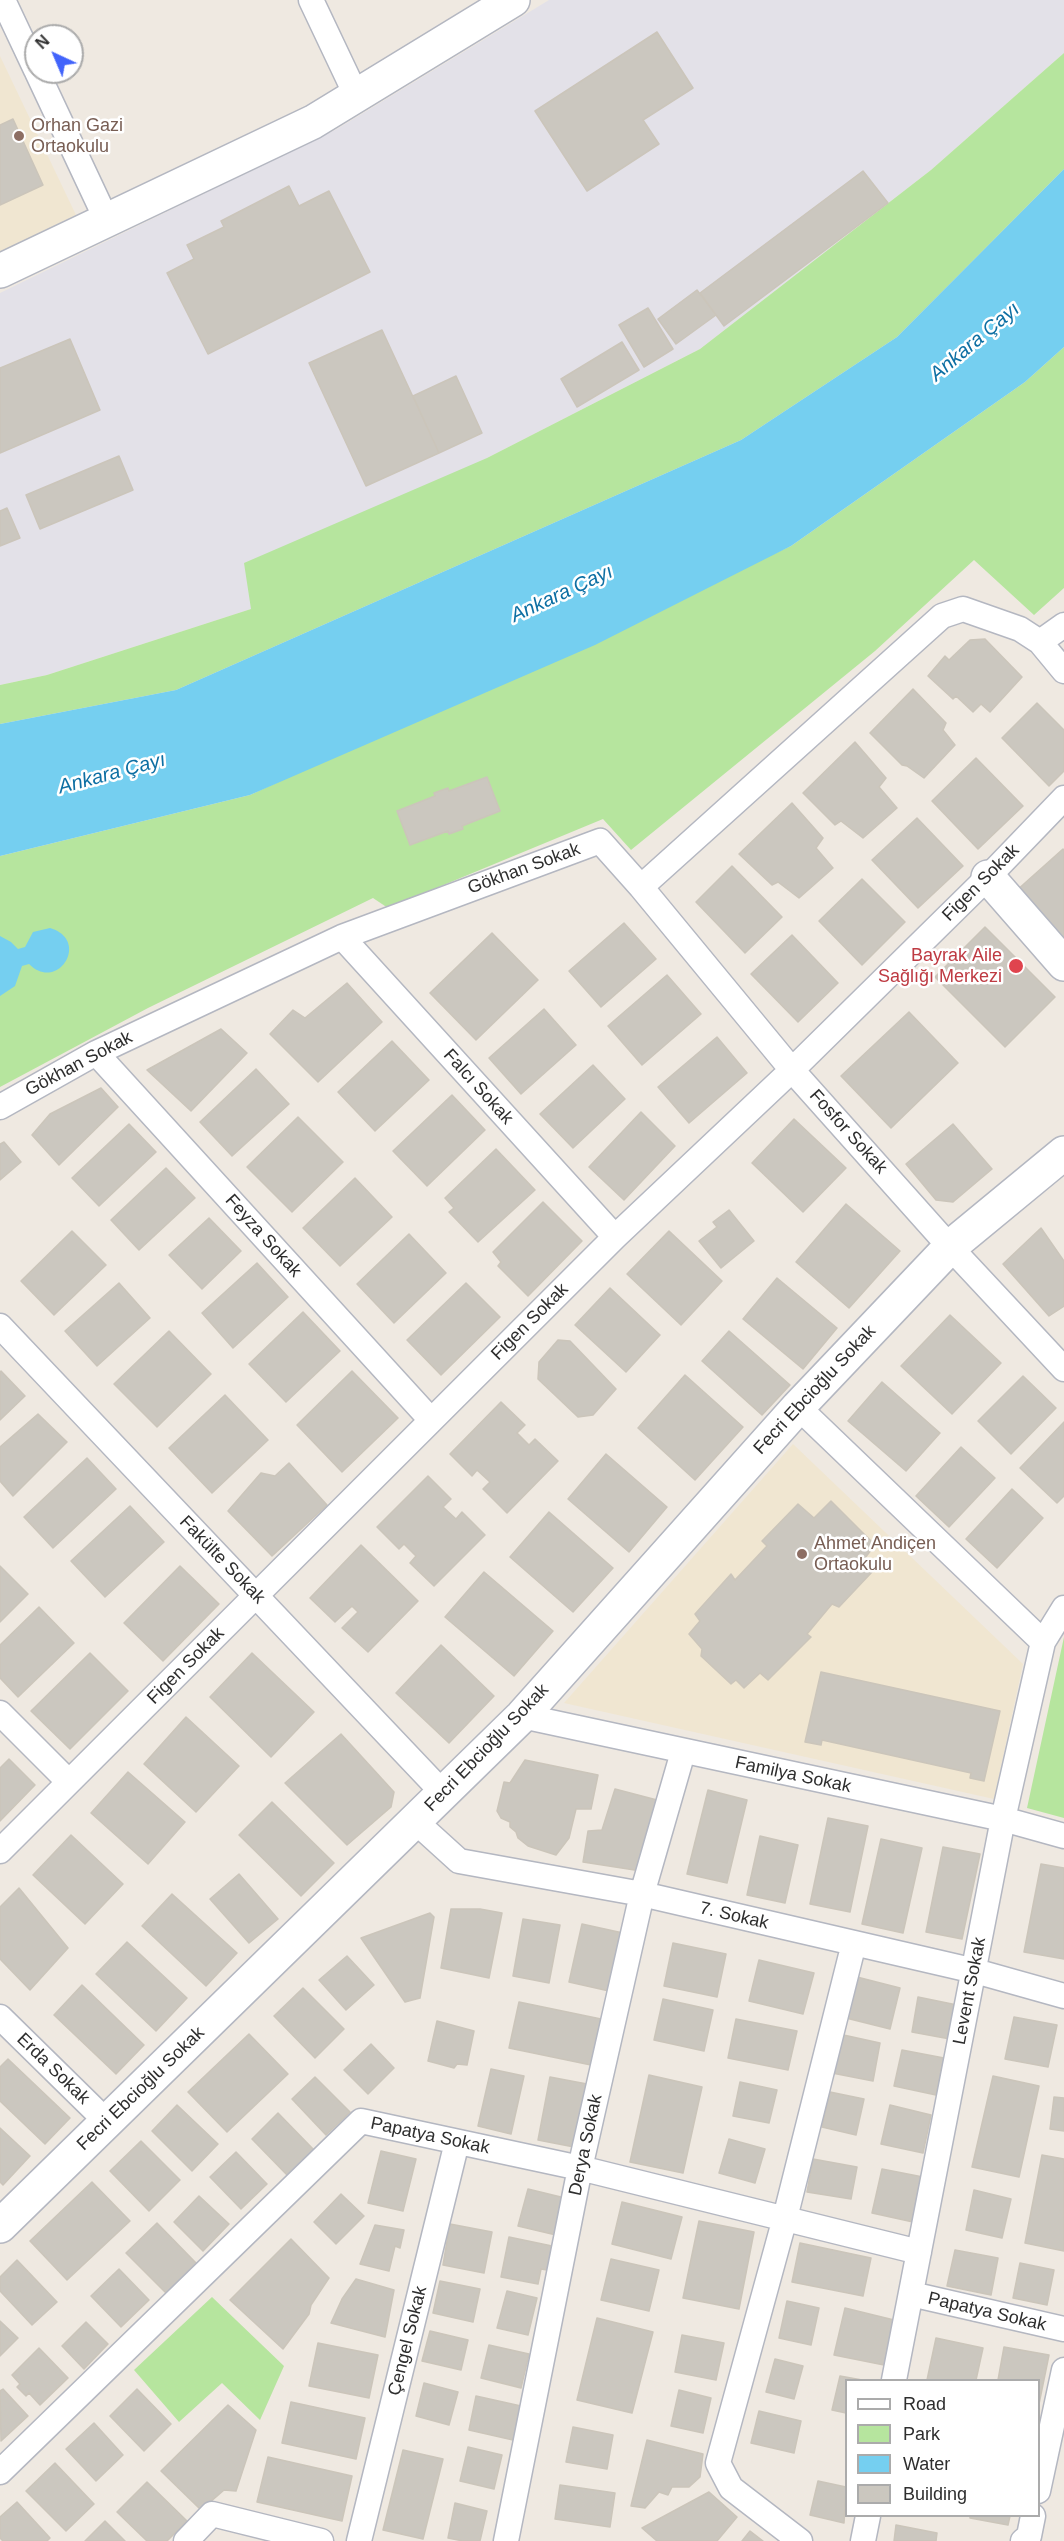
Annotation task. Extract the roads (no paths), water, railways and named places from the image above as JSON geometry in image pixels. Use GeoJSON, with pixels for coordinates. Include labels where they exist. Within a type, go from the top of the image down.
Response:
{"type":"FeatureCollection","features":[{"type":"Feature","properties":{"kind":"street"},"geometry":{"type":"LineString","coordinates":[[3,0],[24,44]]}},
{"type":"Feature","properties":{"kind":"street"},"geometry":{"type":"LineString","coordinates":[[311,0],[356,95]]}},
{"type":"Feature","properties":{"kind":"street"},"geometry":{"type":"LineString","coordinates":[[0,271],[313,122],[513,0]]}},
{"type":"Feature","properties":{"kind":"street"},"geometry":{"type":"LineString","coordinates":[[43,84],[107,222]]}},
{"type":"Feature","properties":{"kind":"street"},"geometry":{"type":"LineString","coordinates":[[641,887],[942,616],[963,609],[1020,629],[1040,642],[1064,671]]}},
{"type":"Feature","properties":{"kind":"street"},"geometry":{"type":"LineString","coordinates":[[1040,642],[1064,625]]}},
{"type":"Feature","properties":{"kind":"street","name":"Figen Sokak"},"geometry":{"type":"LineString","coordinates":[[0,1851],[615,1237],[792,1070],[988,877],[1064,798]]}},
{"type":"Feature","properties":{"kind":"street","name":"Gökhan Sokak"},"geometry":{"type":"LineString","coordinates":[[0,1107],[96,1053],[342,937],[600,841],[641,887]]}},
{"type":"Feature","properties":{"kind":"street"},"geometry":{"type":"LineString","coordinates":[[988,877],[1064,964]]}},
{"type":"Feature","properties":{"kind":"street","name":"Fosfor Sokak"},"geometry":{"type":"LineString","coordinates":[[641,887],[792,1070],[950,1247],[1064,1369]]}},
{"type":"Feature","properties":{"kind":"street","name":"Falcı Sokak"},"geometry":{"type":"LineString","coordinates":[[342,937],[615,1237]]}},
{"type":"Feature","properties":{"kind":"street","name":"Feyza Sokak"},"geometry":{"type":"LineString","coordinates":[[96,1053],[431,1420]]}},
{"type":"Feature","properties":{"kind":"street","name":"Fecri Ebcioğlu Sokak"},"geometry":{"type":"LineString","coordinates":[[0,2226],[522,1716],[798,1407],[950,1247],[1064,1153]]}},
{"type":"Feature","properties":{"kind":"street","name":"Fakülte Sokak"},"geometry":{"type":"LineString","coordinates":[[0,1326],[444,1794]]}},
{"type":"Feature","properties":{"kind":"street"},"geometry":{"type":"LineString","coordinates":[[798,1407],[1043,1642]]}},
{"type":"Feature","properties":{"kind":"street","name":"Levent Sokak"},"geometry":{"type":"LineString","coordinates":[[894,2379],[1003,1819],[1043,1642],[1064,1608]]}},
{"type":"Feature","properties":{"kind":"street"},"geometry":{"type":"LineString","coordinates":[[0,1713],[69,1782]]}},
{"type":"Feature","properties":{"kind":"street","name":"Familya Sokak"},"geometry":{"type":"LineString","coordinates":[[522,1716],[1003,1819],[1064,1836]]}},
{"type":"Feature","properties":{"kind":"street","name":"Derya Sokak"},"geometry":{"type":"LineString","coordinates":[[506,2541],[580,2168],[642,1894],[683,1752]]}},
{"type":"Feature","properties":{"kind":"street","name":"7. Sokak"},"geometry":{"type":"LineString","coordinates":[[416,1822],[459,1861],[642,1894],[975,1971],[1064,1996]]}},
{"type":"Feature","properties":{"kind":"street"},"geometry":{"type":"LineString","coordinates":[[800,2541],[731,2487],[718,2463],[785,2218],[854,1943]]}},
{"type":"Feature","properties":{"kind":"street","name":"Erda Sokak"},"geometry":{"type":"LineString","coordinates":[[0,2017],[107,2122]]}},
{"type":"Feature","properties":{"kind":"street","name":"Papatya Sokak"},"geometry":{"type":"LineString","coordinates":[[0,2472],[361,2121],[580,2168],[919,2252]]}},
{"type":"Feature","properties":{"kind":"street","name":"Çengel Sokak"},"geometry":{"type":"LineString","coordinates":[[359,2541],[457,2142]]}},
{"type":"Feature","properties":{"kind":"street","name":"Papatya Sokak"},"geometry":{"type":"LineString","coordinates":[[911,2294],[1064,2330]]}},
{"type":"Feature","properties":{"kind":"street"},"geometry":{"type":"LineString","coordinates":[[1040,2482],[1064,2370]]}},
{"type":"Feature","properties":{"kind":"street"},"geometry":{"type":"LineString","coordinates":[[186,2541],[212,2514],[321,2541]]}},
{"type":"Feature","properties":{"kind":"street"},"geometry":{"type":"LineString","coordinates":[[863,2541],[868,2517]]}},
{"type":"Feature","properties":{"kind":"street"},"geometry":{"type":"LineString","coordinates":[[1023,2541],[1029,2536],[1033,2517]]}},
{"type":"Feature","properties":{"kind":"water","name":"Ankara Çayı"},"geometry":{"type":"Polygon","coordinates":[[[1064,169],[1064,347],[1025,382],[791,546],[595,645],[250,795],[0,856],[0,724],[176,690],[741,440],[897,337],[1064,169]]]}},
{"type":"Feature","properties":{"kind":"water"},"geometry":{"type":"Polygon","coordinates":[[[50,928],[62,934],[68,943],[69,952],[66,961],[59,969],[50,972],[40,971],[29,964],[22,966],[15,986],[0,996],[0,936],[18,949],[25,947],[33,932],[50,928]]]}},
{"type":"Feature","properties":{"kind":"place","name":"Orhan Gazi Ortaokulu"},"geometry":{"type":"Point","coordinates":[19,136]}},
{"type":"Feature","properties":{"kind":"place","name":"Bayrak Aile Sağlığı Merkezi"},"geometry":{"type":"Point","coordinates":[1016,966]}},
{"type":"Feature","properties":{"kind":"place","name":"Ahmet Andiçen Ortaokulu"},"geometry":{"type":"Point","coordinates":[802,1554]}}]}
